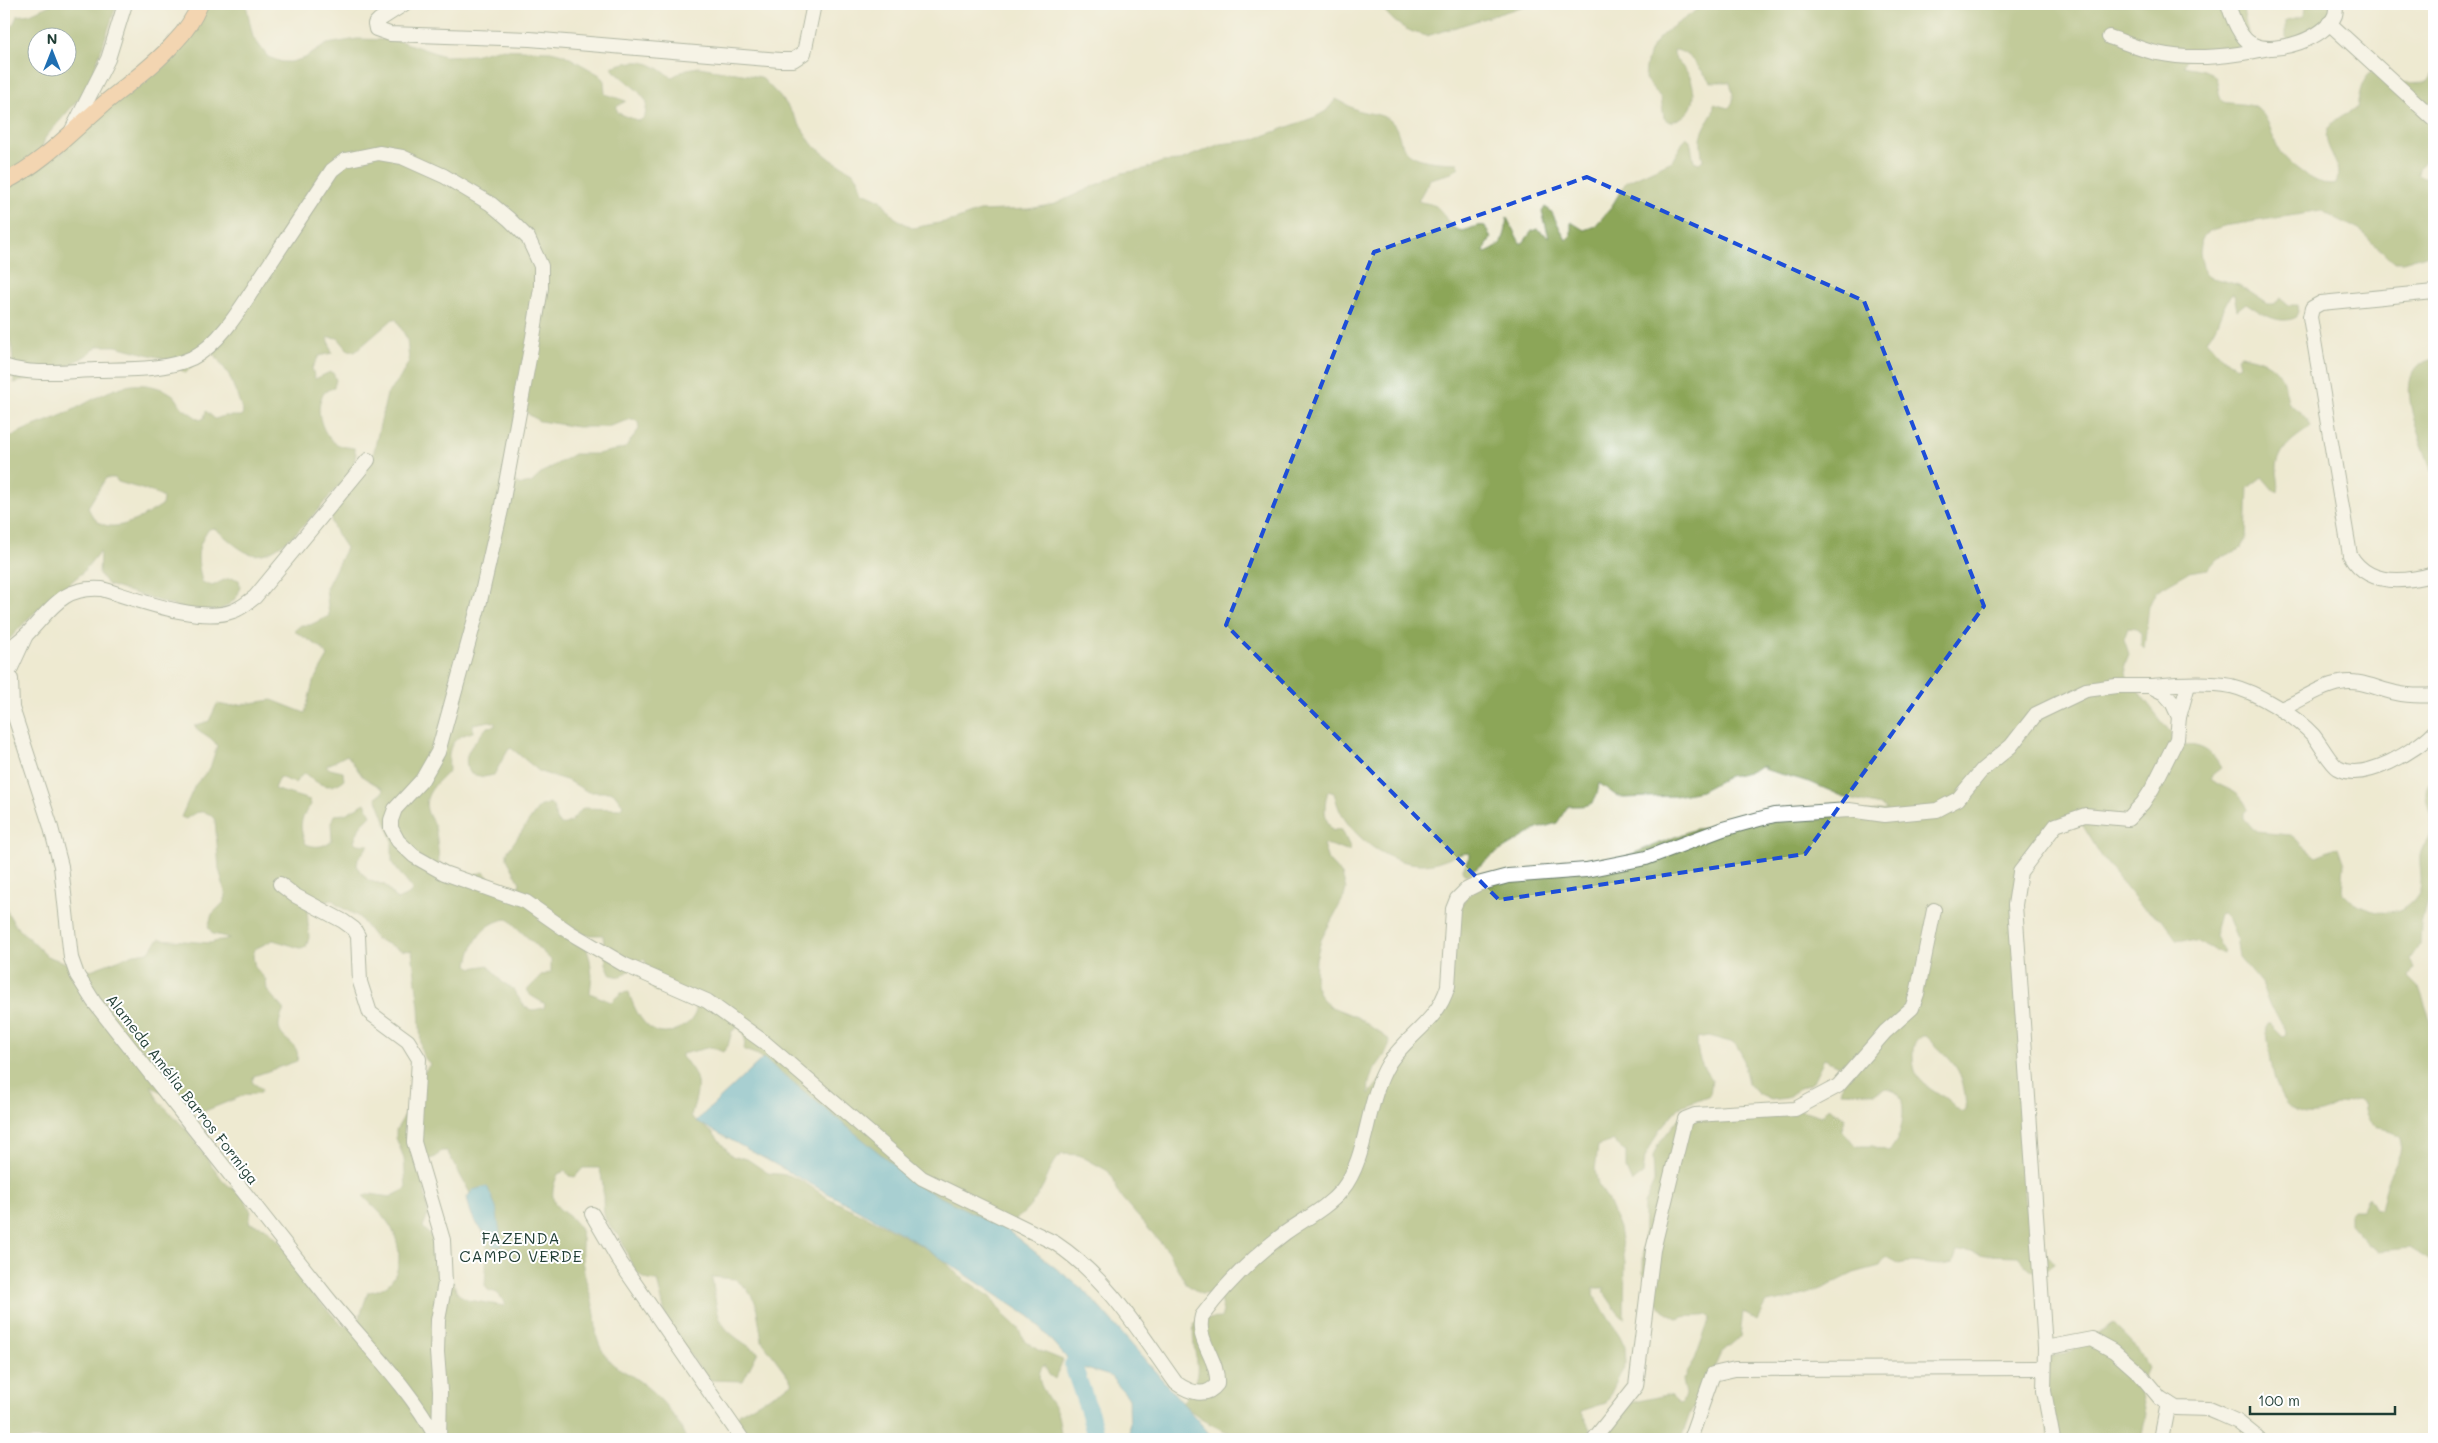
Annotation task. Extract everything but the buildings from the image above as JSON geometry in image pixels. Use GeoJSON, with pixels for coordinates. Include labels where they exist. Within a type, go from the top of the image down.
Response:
{"type":"FeatureCollection","features":[{"type":"Feature","properties":{"kind":"main road"},"geometry":{"type":"LineString","coordinates":[[4,182],[19,174],[71,133],[176,42],[194,17],[200,4]]}},
{"type":"Feature","properties":{"kind":"street"},"geometry":{"type":"LineString","coordinates":[[71,133],[108,59],[125,4]]}},
{"type":"Feature","properties":{"kind":"street"},"geometry":{"type":"LineString","coordinates":[[404,4],[379,20],[375,24],[376,29],[390,34],[530,39],[793,60],[804,53],[814,4]]}},
{"type":"Feature","properties":{"kind":"street"},"geometry":{"type":"LineString","coordinates":[[2228,4],[2235,25],[2252,45],[2270,48]]}},
{"type":"Feature","properties":{"kind":"street"},"geometry":{"type":"LineString","coordinates":[[2109,37],[2157,53],[2203,58],[2242,54],[2292,45],[2319,34],[2335,15],[2336,4]]}},
{"type":"Feature","properties":{"kind":"street"},"geometry":{"type":"LineString","coordinates":[[2328,23],[2434,119]]}},
{"type":"Feature","properties":{"kind":"street"},"geometry":{"type":"LineString","coordinates":[[4,366],[36,371],[109,370],[168,365],[190,359],[206,350],[218,338],[249,295],[332,170],[345,160],[379,153],[402,157],[444,176],[491,204],[509,219],[528,238],[541,266],[541,288],[533,337],[501,510],[480,601],[438,752],[422,780],[395,809],[391,820],[391,828],[398,841],[414,856],[444,873],[526,902],[569,932],[625,965],[707,1001],[764,1042],[922,1178],[1055,1243],[1074,1256],[1104,1285],[1176,1383],[1188,1392],[1207,1392],[1217,1384],[1215,1365],[1199,1325],[1206,1310],[1249,1261],[1326,1206],[1342,1190],[1352,1174],[1381,1076],[1391,1061],[1433,1018],[1444,997],[1448,986],[1453,909],[1457,899],[1466,890],[1478,884],[1508,876],[1586,870],[1646,858],[1723,829],[1774,815],[1849,810],[1885,816],[1937,810],[1958,799],[1982,770],[2011,746],[2036,714],[2086,690],[2116,686],[2188,685],[2232,687],[2280,709],[2313,735],[2338,768],[2355,772],[2394,760],[2418,746],[2434,732]]}},
{"type":"Feature","properties":{"kind":"street"},"geometry":{"type":"LineString","coordinates":[[2434,292],[2321,304],[2312,308],[2310,317],[2350,554],[2356,565],[2369,575],[2384,580],[2398,581],[2434,574]]}},
{"type":"Feature","properties":{"kind":"street"},"geometry":{"type":"LineString","coordinates":[[4,653],[26,635],[62,598],[73,591],[85,588],[102,589],[203,614],[232,612],[242,607],[256,597],[368,460]]}},
{"type":"Feature","properties":{"kind":"street"},"geometry":{"type":"LineString","coordinates":[[7,675],[22,648],[26,635]]}},
{"type":"Feature","properties":{"kind":"street","name":"Alameda Amélia Barros Formiga"},"geometry":{"type":"LineString","coordinates":[[7,675],[8,704],[50,824],[59,858],[71,958],[77,975],[94,1002],[327,1297],[412,1401],[438,1439]]}},
{"type":"Feature","properties":{"kind":"street"},"geometry":{"type":"LineString","coordinates":[[2280,709],[2300,702],[2330,685],[2351,682],[2378,686],[2394,693],[2434,695]]}},
{"type":"Feature","properties":{"kind":"street"},"geometry":{"type":"LineString","coordinates":[[2053,1439],[2044,1391],[2043,1368],[2045,1348],[2015,905],[2020,872],[2056,825],[2085,816],[2128,819],[2143,803],[2168,760],[2177,740],[2179,717],[2188,685]]}},
{"type":"Feature","properties":{"kind":"street"},"geometry":{"type":"LineString","coordinates":[[2150,686],[2164,693],[2179,717]]}},
{"type":"Feature","properties":{"kind":"street"},"geometry":{"type":"LineString","coordinates":[[280,884],[294,895],[344,921],[354,930],[358,936],[360,982],[370,1013],[408,1041],[419,1059],[414,1142],[443,1240],[445,1283],[438,1320],[437,1352],[440,1391],[438,1439]]}},
{"type":"Feature","properties":{"kind":"street"},"geometry":{"type":"LineString","coordinates":[[1594,1439],[1636,1386],[1653,1250],[1685,1119],[1695,1115],[1795,1109],[1838,1086],[1885,1032],[1912,1008],[1917,994],[1934,910]]}},
{"type":"Feature","properties":{"kind":"street"},"geometry":{"type":"LineString","coordinates":[[592,1214],[626,1270],[742,1439]]}},
{"type":"Feature","properties":{"kind":"street"},"geometry":{"type":"LineString","coordinates":[[2045,1348],[2092,1339],[2114,1350],[2160,1398],[2176,1408],[2208,1409],[2238,1422],[2259,1439]]}},
{"type":"Feature","properties":{"kind":"street"},"geometry":{"type":"LineString","coordinates":[[1690,1439],[1713,1374],[1735,1369],[2043,1368]]}},
{"type":"Feature","properties":{"kind":"street"},"geometry":{"type":"LineString","coordinates":[[2160,1439],[2168,1403]]}},
{"type":"Feature","properties":{"kind":"highlighted area"},"geometry":{"type":"Polygon","coordinates":[[[1587,177],[1864,301],[1984,606],[1805,854],[1499,900],[1226,625],[1374,252],[1587,177]]]}},
{"type":"Feature","properties":{"kind":"green space"},"geometry":{"type":"Polygon","coordinates":[[[52,4],[117,4],[88,88],[45,138],[42,148],[46,155],[63,153],[65,142],[206,4],[246,4],[253,37],[268,57],[282,62],[291,62],[305,58],[327,44],[357,39],[397,40],[444,56],[473,55],[497,49],[551,51],[563,54],[600,75],[604,81],[605,94],[626,101],[616,107],[618,113],[639,121],[645,117],[647,102],[638,91],[614,71],[612,67],[614,66],[629,62],[644,62],[672,77],[687,69],[699,67],[761,77],[785,102],[812,144],[832,160],[853,172],[858,178],[863,192],[881,200],[894,217],[912,228],[955,220],[979,211],[1028,209],[1055,204],[1122,173],[1144,169],[1162,162],[1178,161],[1220,144],[1252,140],[1315,117],[1326,111],[1336,99],[1357,110],[1382,116],[1390,120],[1396,128],[1402,144],[1411,155],[1435,162],[1458,163],[1459,167],[1452,173],[1430,179],[1418,201],[1437,207],[1451,226],[1458,230],[1462,231],[1481,225],[1485,226],[1491,238],[1484,251],[1485,253],[1500,244],[1506,230],[1507,218],[1520,243],[1523,243],[1532,231],[1537,229],[1549,237],[1542,212],[1545,207],[1551,211],[1566,240],[1571,235],[1571,222],[1584,230],[1595,226],[1610,209],[1626,182],[1672,161],[1686,137],[1690,140],[1694,161],[1699,163],[1703,160],[1702,133],[1712,114],[1714,104],[1728,108],[1731,105],[1733,96],[1730,82],[1711,82],[1689,57],[1674,50],[1676,58],[1690,77],[1693,85],[1694,100],[1689,111],[1684,116],[1669,122],[1664,118],[1661,98],[1645,79],[1647,63],[1656,41],[1703,4],[2242,4],[2249,38],[2243,44],[2228,51],[2186,60],[2184,66],[2205,70],[2214,75],[2223,102],[2247,105],[2259,110],[2267,120],[2276,145],[2289,162],[2313,179],[2330,185],[2336,184],[2338,173],[2326,136],[2329,127],[2339,118],[2357,108],[2361,87],[2369,74],[2373,71],[2400,83],[2427,82],[2431,79],[2434,66],[2434,126],[2432,125],[2434,151],[2419,168],[2418,173],[2423,178],[2434,180],[2434,246],[2426,255],[2403,262],[2394,262],[2359,230],[2322,211],[2224,226],[2209,231],[2202,238],[2200,252],[2204,272],[2209,277],[2239,285],[2268,304],[2274,304],[2281,298],[2289,305],[2297,305],[2298,312],[2295,318],[2288,320],[2276,319],[2263,314],[2246,303],[2237,310],[2234,295],[2232,294],[2207,340],[2221,356],[2236,367],[2240,365],[2238,357],[2241,355],[2261,360],[2275,368],[2283,382],[2288,402],[2305,417],[2311,427],[2284,449],[2277,469],[2278,492],[2274,491],[2262,477],[2248,488],[2246,539],[2242,548],[2217,559],[2208,569],[2189,572],[2156,591],[2149,606],[2144,649],[2141,645],[2141,633],[2136,629],[2128,628],[2124,639],[2129,654],[2125,664],[2127,677],[2171,733],[2174,744],[2196,746],[2212,755],[2221,768],[2212,775],[2211,779],[2240,797],[2248,809],[2244,813],[2244,818],[2256,832],[2291,835],[2316,856],[2338,847],[2344,864],[2342,892],[2359,906],[2380,912],[2391,912],[2401,909],[2410,903],[2418,894],[2421,885],[2421,852],[2432,828],[2426,789],[2434,778],[2434,874],[2421,924],[2420,945],[2410,960],[2414,970],[2409,977],[2419,987],[2434,1030],[2434,1264],[2409,1248],[2379,1251],[2367,1244],[2349,1224],[2349,1214],[2353,1210],[2363,1210],[2368,1198],[2375,1210],[2380,1209],[2386,1183],[2400,1154],[2402,1137],[2395,1132],[2373,1126],[2369,1122],[2363,1103],[2358,1099],[2346,1101],[2315,1114],[2301,1113],[2290,1107],[2282,1097],[2276,1084],[2266,1028],[2267,1024],[2270,1024],[2283,1037],[2286,1033],[2285,1027],[2270,1006],[2261,983],[2239,957],[2236,937],[2228,918],[2223,913],[2219,914],[2215,929],[2215,936],[2224,951],[2223,954],[2200,943],[2176,939],[2163,920],[2147,911],[2138,903],[2102,857],[2083,826],[2075,820],[2064,818],[2025,870],[2018,908],[2027,1148],[2023,1184],[2024,1196],[2032,1232],[2037,1244],[2055,1264],[2039,1272],[2026,1266],[2018,1256],[1985,1255],[1966,1251],[1957,1252],[1953,1263],[1946,1265],[1912,1262],[1899,1264],[1886,1257],[1880,1266],[1854,1273],[1822,1289],[1795,1298],[1766,1303],[1757,1320],[1743,1312],[1740,1337],[1721,1353],[1704,1390],[1690,1413],[1681,1439],[1247,1439],[1229,1433],[1197,1415],[1182,1403],[1191,1390],[1197,1371],[1193,1336],[1194,1323],[1201,1319],[1221,1318],[1223,1311],[1219,1297],[1215,1294],[1201,1294],[1186,1284],[1167,1250],[1119,1195],[1113,1178],[1108,1171],[1079,1155],[1062,1154],[1053,1164],[1038,1195],[1025,1212],[1000,1227],[977,1233],[760,1076],[762,1059],[758,1055],[744,1050],[745,1039],[739,1027],[732,1031],[728,1046],[723,1052],[711,1047],[682,1054],[682,1057],[694,1072],[697,1085],[696,1099],[691,1117],[713,1133],[732,1156],[747,1159],[768,1173],[788,1175],[802,1181],[828,1198],[939,1255],[959,1276],[991,1297],[1003,1314],[1018,1328],[1024,1340],[1038,1350],[1063,1360],[1055,1379],[1049,1375],[1044,1365],[1039,1377],[1043,1389],[1057,1412],[1062,1439],[738,1439],[731,1427],[740,1413],[793,1383],[762,1341],[756,1304],[747,1289],[735,1279],[712,1277],[716,1305],[722,1322],[734,1336],[758,1352],[743,1381],[708,1380],[668,1325],[657,1281],[642,1277],[637,1272],[621,1240],[606,1221],[599,1168],[583,1168],[575,1177],[569,1176],[565,1171],[558,1174],[553,1188],[553,1198],[556,1205],[579,1228],[582,1238],[584,1269],[595,1313],[598,1342],[611,1363],[641,1382],[664,1403],[677,1420],[686,1439],[4,1439],[4,906],[15,925],[47,956],[88,971],[134,954],[148,952],[159,939],[210,943],[230,938],[213,934],[208,927],[212,914],[224,902],[226,896],[219,869],[215,820],[205,812],[193,814],[186,819],[181,817],[195,785],[210,768],[217,746],[194,726],[209,721],[217,704],[229,706],[272,700],[305,713],[313,682],[328,656],[320,647],[294,631],[301,625],[310,625],[329,616],[326,588],[346,548],[335,530],[331,517],[340,484],[311,518],[285,542],[260,555],[244,551],[214,528],[209,529],[201,542],[198,554],[202,582],[212,586],[232,578],[239,580],[238,594],[234,600],[223,608],[203,615],[108,585],[99,574],[100,551],[82,573],[30,617],[4,645],[4,441],[17,433],[60,416],[101,395],[127,386],[156,387],[172,394],[184,409],[200,420],[204,418],[206,411],[215,419],[224,416],[242,416],[243,411],[229,375],[212,351],[199,358],[185,374],[173,361],[116,346],[98,346],[90,353],[59,370],[14,383],[12,348],[4,317],[4,45],[17,16],[30,14],[52,4]],[[393,319],[355,352],[348,350],[338,338],[328,337],[332,353],[319,356],[312,368],[315,379],[330,372],[333,373],[336,380],[334,387],[324,393],[319,406],[319,414],[324,429],[328,436],[339,445],[354,448],[356,454],[354,463],[363,467],[371,464],[387,394],[400,378],[409,361],[407,339],[396,319],[393,319]],[[515,396],[516,405],[509,477],[520,485],[531,483],[543,472],[574,454],[597,454],[625,448],[639,429],[638,422],[632,419],[607,427],[578,427],[539,421],[528,414],[517,396],[515,396]],[[106,478],[88,507],[94,518],[103,524],[112,526],[122,525],[144,516],[162,505],[163,498],[155,493],[118,482],[115,478],[106,478]],[[490,721],[473,724],[473,732],[465,734],[455,741],[449,756],[449,771],[432,789],[427,800],[428,813],[436,831],[439,873],[454,879],[484,872],[492,881],[504,883],[509,892],[518,887],[520,883],[507,859],[507,852],[539,807],[550,803],[554,808],[556,820],[562,825],[570,822],[583,808],[620,809],[623,805],[613,792],[588,792],[569,781],[540,772],[511,748],[507,751],[494,775],[484,777],[471,774],[467,767],[467,755],[473,744],[487,727],[495,726],[495,723],[490,721]],[[347,755],[326,766],[343,772],[344,780],[333,786],[328,786],[319,783],[304,773],[295,783],[279,777],[274,789],[310,800],[311,805],[304,815],[301,824],[306,844],[320,846],[332,840],[331,823],[334,815],[345,814],[365,803],[371,815],[361,825],[354,841],[357,844],[369,845],[358,859],[357,867],[368,880],[385,885],[397,900],[410,894],[412,889],[392,863],[392,839],[376,797],[382,793],[383,789],[363,777],[347,755]],[[1760,766],[1753,771],[1729,776],[1701,791],[1675,796],[1623,798],[1599,783],[1596,797],[1591,804],[1568,806],[1557,823],[1537,829],[1493,855],[1468,875],[1464,874],[1462,870],[1469,857],[1469,853],[1424,864],[1400,861],[1377,850],[1349,825],[1337,804],[1334,793],[1328,791],[1325,807],[1327,821],[1333,831],[1337,829],[1342,830],[1350,847],[1349,851],[1330,845],[1323,845],[1328,860],[1342,875],[1346,889],[1344,897],[1321,940],[1316,959],[1315,984],[1320,996],[1329,1006],[1357,1017],[1390,1040],[1386,1053],[1370,1078],[1369,1094],[1398,1058],[1444,1012],[1457,918],[1466,897],[1481,884],[1602,866],[1695,829],[1887,810],[1881,806],[1849,799],[1810,782],[1763,769],[1766,767],[1760,766]],[[333,900],[316,903],[307,908],[309,938],[306,947],[300,948],[273,940],[255,949],[253,956],[255,967],[266,980],[267,990],[284,1010],[279,1029],[295,1047],[297,1061],[254,1076],[252,1082],[262,1089],[260,1093],[245,1095],[205,1111],[195,1111],[171,1099],[151,1085],[158,1100],[186,1129],[224,1182],[245,1198],[251,1212],[249,1223],[265,1227],[291,1254],[313,1295],[341,1324],[356,1328],[368,1292],[388,1285],[394,1278],[399,1260],[396,1239],[392,1229],[382,1215],[363,1196],[371,1194],[390,1197],[406,1189],[404,1158],[396,1138],[396,1130],[413,1101],[421,1077],[430,1064],[423,1056],[421,1049],[419,1007],[412,951],[401,950],[376,939],[359,917],[337,905],[333,900]],[[508,919],[492,924],[480,934],[472,949],[468,965],[472,968],[488,965],[502,982],[512,988],[525,1007],[533,1010],[544,1008],[545,1004],[530,995],[527,990],[541,976],[551,972],[551,960],[508,919]],[[583,935],[592,976],[590,993],[611,1002],[621,993],[629,992],[640,1017],[653,1030],[660,1033],[669,1033],[678,1029],[691,1020],[696,1011],[691,997],[686,994],[678,991],[660,992],[651,987],[644,959],[621,977],[611,975],[606,964],[603,935],[583,935]],[[1708,1036],[1697,1038],[1702,1065],[1712,1080],[1710,1095],[1679,1107],[1659,1130],[1645,1158],[1643,1174],[1632,1183],[1626,1169],[1626,1152],[1613,1141],[1598,1146],[1595,1170],[1598,1185],[1607,1198],[1619,1228],[1625,1262],[1624,1319],[1603,1291],[1605,1288],[1594,1288],[1593,1294],[1620,1336],[1625,1347],[1626,1363],[1606,1403],[1581,1411],[1591,1431],[1598,1429],[1630,1403],[1666,1395],[1672,1396],[1679,1403],[1682,1402],[1685,1394],[1682,1381],[1694,1362],[1710,1318],[1707,1315],[1678,1319],[1663,1310],[1653,1298],[1643,1272],[1644,1204],[1654,1182],[1653,1156],[1659,1143],[1679,1118],[1798,1109],[1822,1116],[1829,1107],[1845,1118],[1842,1130],[1857,1146],[1873,1146],[1888,1151],[1897,1140],[1900,1132],[1903,1105],[1898,1093],[1894,1090],[1887,1088],[1875,1093],[1840,1092],[1846,1070],[1824,1059],[1812,1083],[1798,1089],[1787,1098],[1771,1100],[1758,1094],[1748,1083],[1741,1052],[1734,1043],[1708,1036]],[[1926,1036],[1916,1041],[1913,1052],[1914,1065],[1919,1078],[1957,1109],[1964,1112],[1966,1110],[1963,1084],[1956,1068],[1926,1036]],[[441,1151],[436,1157],[421,1162],[428,1214],[423,1227],[434,1240],[458,1294],[469,1300],[504,1306],[505,1303],[497,1293],[488,1290],[485,1286],[487,1245],[471,1195],[447,1151],[441,1151]]]}},
{"type":"Feature","properties":{"kind":"green space"},"geometry":{"type":"Polygon","coordinates":[[[1380,4],[1531,4],[1427,36],[1412,32],[1394,21],[1380,4]]]}},
{"type":"Feature","properties":{"kind":"green space"},"geometry":{"type":"Polygon","coordinates":[[[2305,4],[2341,4],[2340,14],[2291,44],[2286,37],[2286,20],[2304,16],[2305,4]]]}},
{"type":"Feature","properties":{"kind":"green space"},"geometry":{"type":"Polygon","coordinates":[[[2434,359],[2434,477],[2414,421],[2409,390],[2411,377],[2417,367],[2434,359]]]}},
{"type":"Feature","properties":{"kind":"green space"},"geometry":{"type":"Polygon","coordinates":[[[2114,1323],[2131,1340],[2147,1368],[2140,1384],[2146,1414],[2141,1439],[2048,1439],[2046,1367],[2052,1357],[2071,1351],[2114,1323]]]}},
{"type":"Feature","properties":{"kind":"water"},"geometry":{"type":"Polygon","coordinates":[[[763,1058],[922,1188],[1007,1230],[1085,1291],[1214,1439],[1130,1439],[1129,1398],[1110,1376],[1073,1365],[1030,1317],[915,1241],[696,1121],[763,1058]]]}},
{"type":"Feature","properties":{"kind":"water"},"geometry":{"type":"Polygon","coordinates":[[[487,1186],[496,1207],[502,1246],[493,1246],[488,1235],[475,1221],[467,1197],[473,1190],[487,1186]]]}},
{"type":"Feature","properties":{"kind":"waterway"},"geometry":{"type":"LineString","coordinates":[[1073,1365],[1090,1414],[1096,1439]]}},
{"type":"Feature","properties":{"kind":"district","name":"FAZENDA CAMPO VERDE"},"geometry":{"type":"Point","coordinates":[521,1246]}}]}
